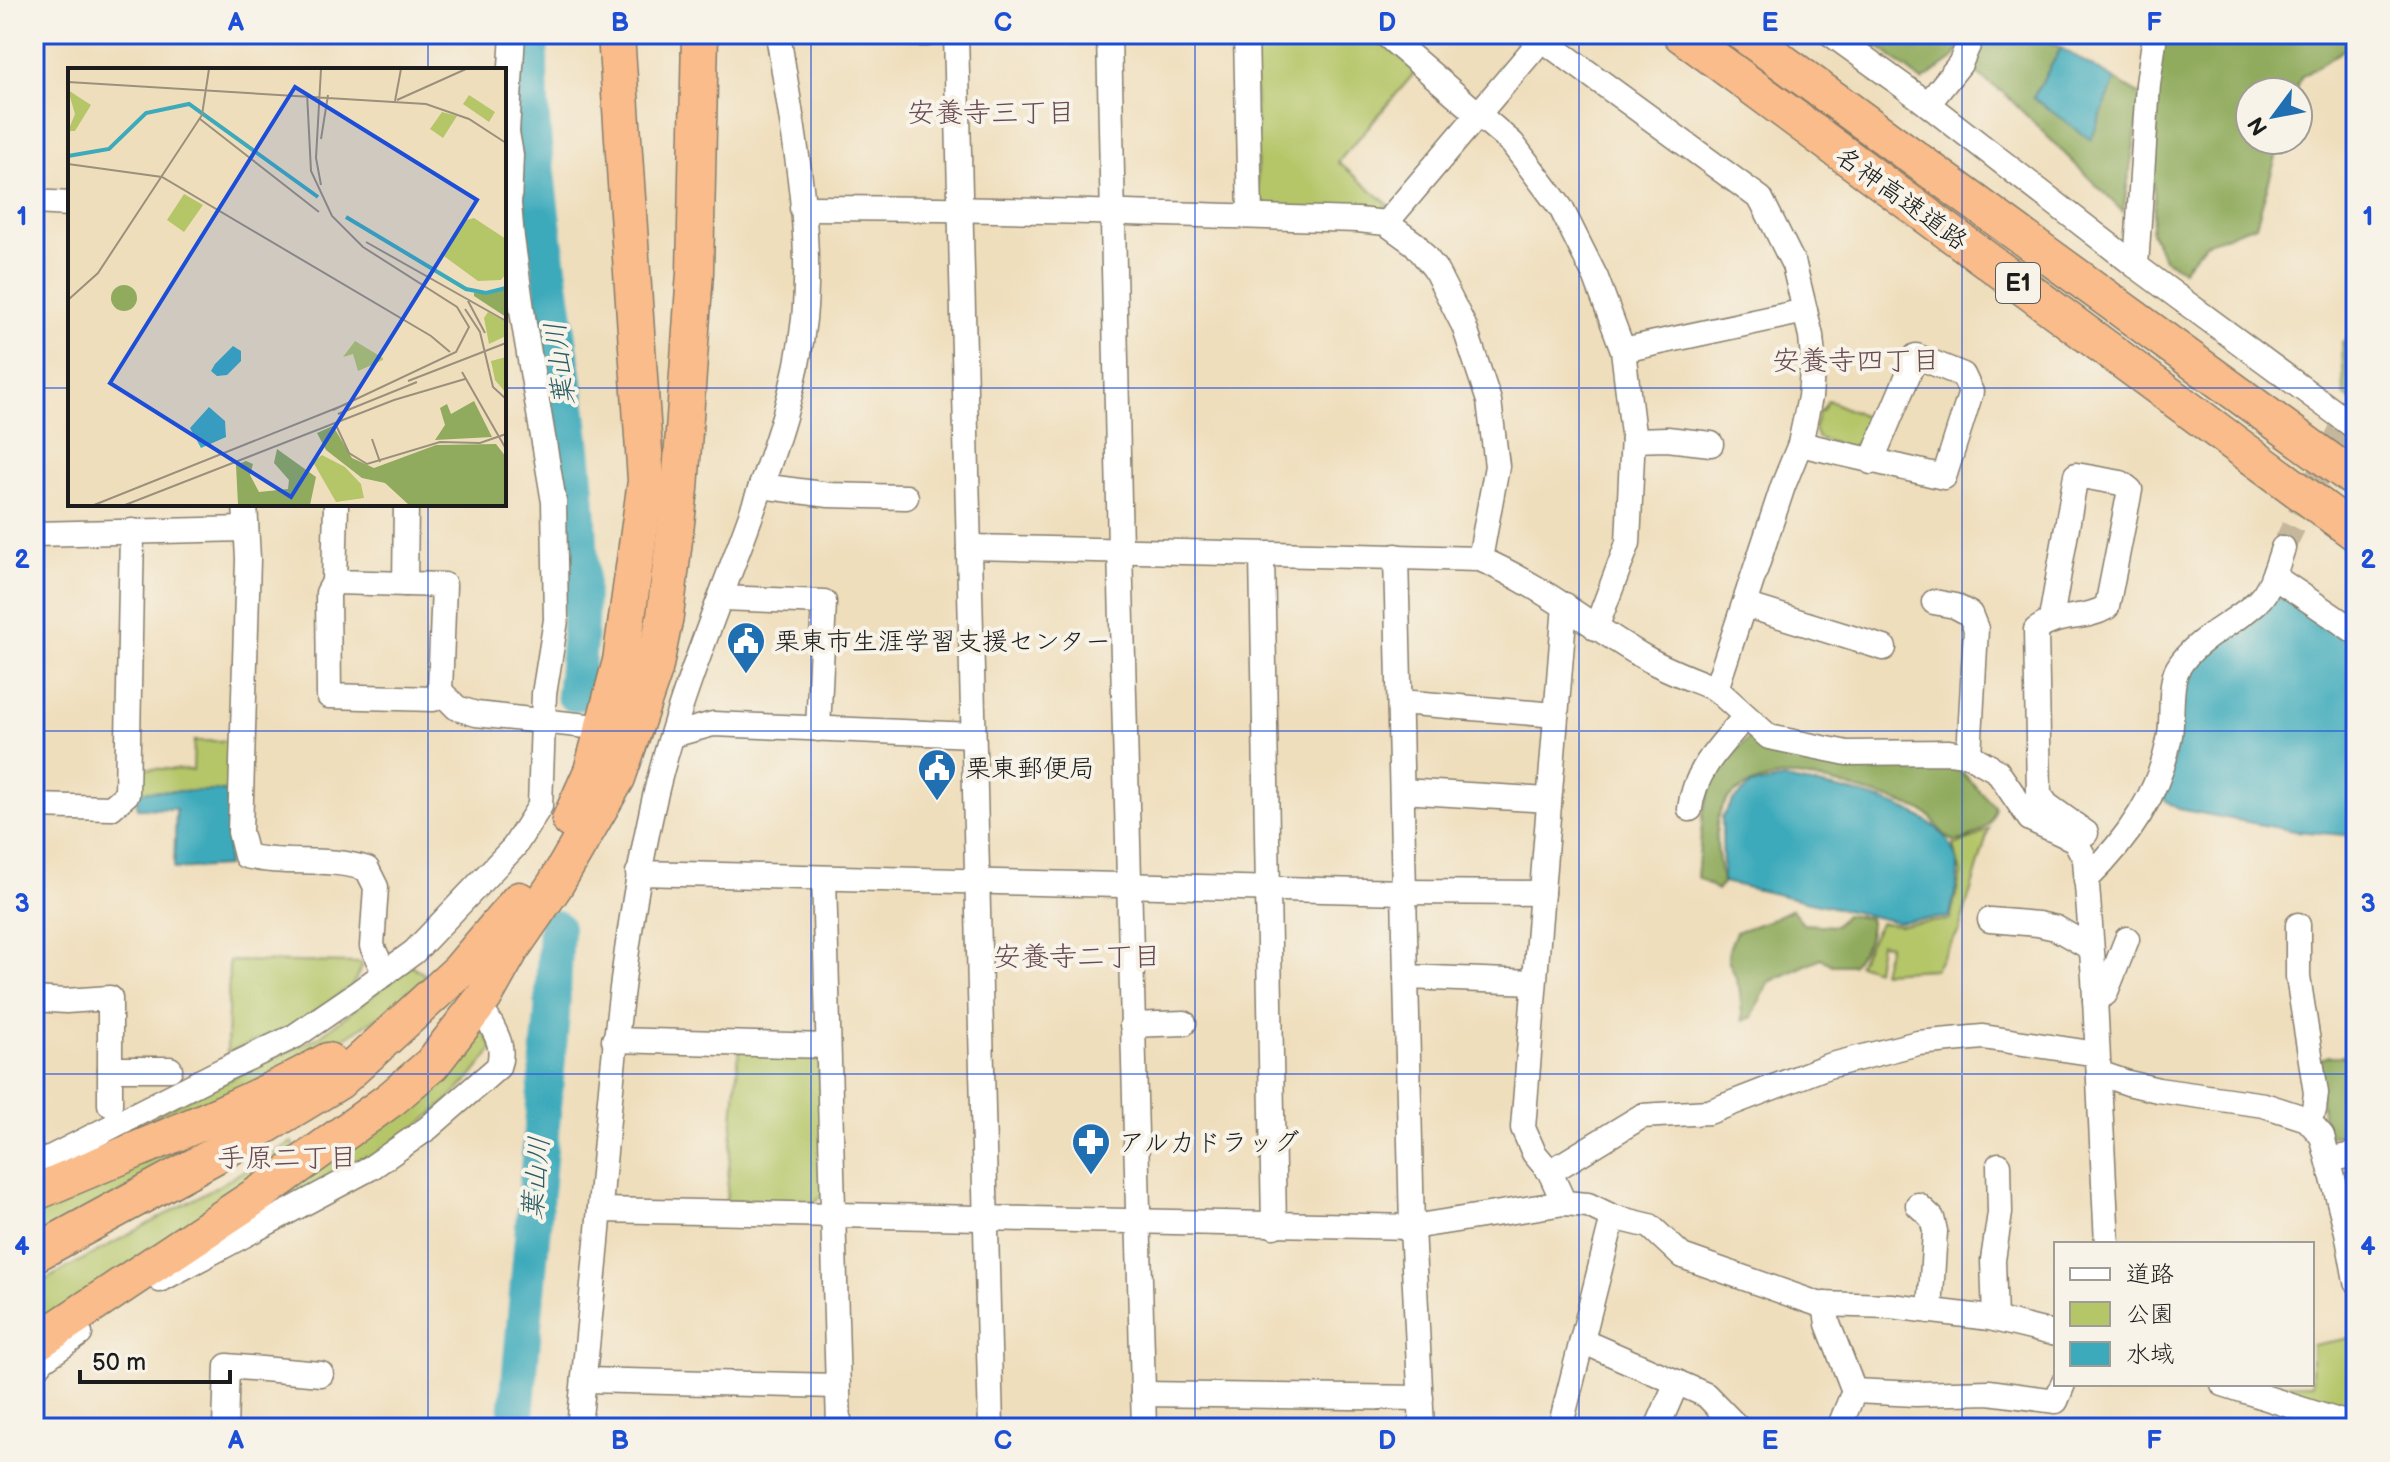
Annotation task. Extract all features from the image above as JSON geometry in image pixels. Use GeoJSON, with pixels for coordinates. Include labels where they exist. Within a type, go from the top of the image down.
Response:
{"type":"FeatureCollection","features":[{"type":"Feature","properties":{"kind":"highway"},"geometry":{"type":"LineString","coordinates":[[34,1344],[262,1192],[391,1099],[432,1064],[484,997],[511,949],[555,885],[617,778],[621,661],[646,481],[616,34]]}},
{"type":"Feature","properties":{"kind":"highway"},"geometry":{"type":"LineString","coordinates":[[34,1254],[225,1150],[339,1081],[414,1014],[459,971],[512,911],[562,837],[592,771],[654,670],[665,616],[680,489],[695,272],[700,34]]}},
{"type":"Feature","properties":{"kind":"highway"},"geometry":{"type":"LineString","coordinates":[[1673,34],[1733,73]]}},
{"type":"Feature","properties":{"kind":"highway","name":"名神高速道路"},"geometry":{"type":"LineString","coordinates":[[1681,34],[2356,533]]}},
{"type":"Feature","properties":{"kind":"highway","name":"名神高速道路"},"geometry":{"type":"LineString","coordinates":[[1744,34],[2356,480]]}},
{"type":"Feature","properties":{"kind":"highway"},"geometry":{"type":"LineString","coordinates":[[34,1275],[237,1166],[343,1097],[418,1040],[511,949]]}},
{"type":"Feature","properties":{"kind":"highway"},"geometry":{"type":"LineString","coordinates":[[34,1193],[286,1084],[414,1014]]}},
{"type":"Feature","properties":{"kind":"street"},"geometry":{"type":"LineString","coordinates":[[506,123],[513,34]]}},
{"type":"Feature","properties":{"kind":"street"},"geometry":{"type":"LineString","coordinates":[[579,1428],[614,1040],[638,873],[655,795],[673,735],[781,435],[794,382],[804,318],[806,260],[802,208],[778,34]]}},
{"type":"Feature","properties":{"kind":"street"},"geometry":{"type":"LineString","coordinates":[[912,34],[927,34]]}},
{"type":"Feature","properties":{"kind":"street"},"geometry":{"type":"LineString","coordinates":[[956,34],[991,1428]]}},
{"type":"Feature","properties":{"kind":"street"},"geometry":{"type":"LineString","coordinates":[[1109,34],[1144,1428]]}},
{"type":"Feature","properties":{"kind":"street"},"geometry":{"type":"LineString","coordinates":[[1246,34],[1250,216]]}},
{"type":"Feature","properties":{"kind":"street"},"geometry":{"type":"LineString","coordinates":[[1385,34],[1512,143],[1561,208],[1596,278],[1623,350],[1633,440],[1628,543],[1596,628]]}},
{"type":"Feature","properties":{"kind":"street"},"geometry":{"type":"LineString","coordinates":[[1831,34],[1928,104],[2136,266],[2356,428]]}},
{"type":"Feature","properties":{"kind":"street"},"geometry":{"type":"LineString","coordinates":[[1928,104],[1960,64],[1973,34]]}},
{"type":"Feature","properties":{"kind":"street"},"geometry":{"type":"LineString","coordinates":[[2136,266],[2148,84],[2155,34]]}},
{"type":"Feature","properties":{"kind":"street"},"geometry":{"type":"LineString","coordinates":[[1386,223],[1539,36],[1761,199],[1794,265],[1811,336],[1810,397],[1800,444],[1783,486],[1716,689]]}},
{"type":"Feature","properties":{"kind":"street"},"geometry":{"type":"LineString","coordinates":[[34,1166],[295,1036],[385,974],[414,952],[514,847],[540,806],[544,694],[556,620],[554,502],[514,252],[509,204],[511,155],[506,139]]}},
{"type":"Feature","properties":{"kind":"street"},"geometry":{"type":"LineString","coordinates":[[34,202],[68,204]]}},
{"type":"Feature","properties":{"kind":"street"},"geometry":{"type":"LineString","coordinates":[[802,208],[962,208],[1386,223],[1415,244],[1435,269],[1464,326],[1489,401],[1497,466],[1480,559]]}},
{"type":"Feature","properties":{"kind":"street"},"geometry":{"type":"LineString","coordinates":[[1623,350],[1805,311]]}},
{"type":"Feature","properties":{"kind":"street"},"geometry":{"type":"LineString","coordinates":[[1800,444],[1871,462],[1944,477],[1971,392],[1963,375],[1916,356],[1871,462]]}},
{"type":"Feature","properties":{"kind":"street"},"geometry":{"type":"LineString","coordinates":[[1633,440],[1667,439],[1711,444]]}},
{"type":"Feature","properties":{"kind":"street"},"geometry":{"type":"LineString","coordinates":[[2051,619],[2076,475],[2121,483],[2130,490],[2107,607],[2093,615],[2051,619],[2036,630],[2039,794],[2047,805],[2086,832],[2088,841],[2081,848]]}},
{"type":"Feature","properties":{"kind":"street"},"geometry":{"type":"LineString","coordinates":[[761,486],[829,495],[906,497]]}},
{"type":"Feature","properties":{"kind":"street"},"geometry":{"type":"LineString","coordinates":[[245,506],[248,559],[240,832],[246,856],[263,860],[348,863],[367,869],[376,887],[372,946],[385,974]]}},
{"type":"Feature","properties":{"kind":"street"},"geometry":{"type":"LineString","coordinates":[[334,582],[444,585],[440,691],[433,699],[329,696],[328,593],[334,582],[336,506]]}},
{"type":"Feature","properties":{"kind":"street"},"geometry":{"type":"LineString","coordinates":[[405,584],[406,506]]}},
{"type":"Feature","properties":{"kind":"street"},"geometry":{"type":"LineString","coordinates":[[34,534],[246,529]]}},
{"type":"Feature","properties":{"kind":"street"},"geometry":{"type":"LineString","coordinates":[[34,806],[111,808],[127,794],[132,531]]}},
{"type":"Feature","properties":{"kind":"street"},"geometry":{"type":"LineString","coordinates":[[969,547],[1480,559],[1565,605],[1646,659],[1716,689],[1769,737],[1847,753],[1949,752],[1969,755],[1997,771],[2030,819],[2075,840],[2085,859],[2107,1242]]}},
{"type":"Feature","properties":{"kind":"street"},"geometry":{"type":"LineString","coordinates":[[2086,880],[2143,812],[2161,775],[2171,732],[2175,672],[2190,651],[2259,601],[2273,576],[2283,548]]}},
{"type":"Feature","properties":{"kind":"street"},"geometry":{"type":"LineString","coordinates":[[1262,555],[1274,1226]]}},
{"type":"Feature","properties":{"kind":"street"},"geometry":{"type":"LineString","coordinates":[[1396,556],[1412,1227],[1422,1428]]}},
{"type":"Feature","properties":{"kind":"street"},"geometry":{"type":"LineString","coordinates":[[2273,576],[2356,632]]}},
{"type":"Feature","properties":{"kind":"street"},"geometry":{"type":"LineString","coordinates":[[721,598],[824,602],[818,729]]}},
{"type":"Feature","properties":{"kind":"street"},"geometry":{"type":"LineString","coordinates":[[1934,602],[1955,606],[1970,614],[1976,629],[1969,755]]}},
{"type":"Feature","properties":{"kind":"street"},"geometry":{"type":"LineString","coordinates":[[1564,1203],[1550,1172],[1534,1153],[1523,1128],[1565,605]]}},
{"type":"Feature","properties":{"kind":"street"},"geometry":{"type":"LineString","coordinates":[[1745,605],[1884,648]]}},
{"type":"Feature","properties":{"kind":"street"},"geometry":{"type":"LineString","coordinates":[[440,691],[457,708],[476,714],[587,726],[617,734]]}},
{"type":"Feature","properties":{"kind":"street"},"geometry":{"type":"LineString","coordinates":[[1400,702],[1556,715]]}},
{"type":"Feature","properties":{"kind":"street"},"geometry":{"type":"LineString","coordinates":[[1690,809],[1692,791],[1705,764],[1745,717]]}},
{"type":"Feature","properties":{"kind":"street"},"geometry":{"type":"LineString","coordinates":[[673,735],[713,724],[973,735]]}},
{"type":"Feature","properties":{"kind":"street"},"geometry":{"type":"LineString","coordinates":[[1402,791],[1549,800]]}},
{"type":"Feature","properties":{"kind":"street"},"geometry":{"type":"LineString","coordinates":[[638,873],[1542,893]]}},
{"type":"Feature","properties":{"kind":"street"},"geometry":{"type":"LineString","coordinates":[[824,878],[839,1428]]}},
{"type":"Feature","properties":{"kind":"street"},"geometry":{"type":"LineString","coordinates":[[1990,920],[2056,928],[2091,948]]}},
{"type":"Feature","properties":{"kind":"street"},"geometry":{"type":"LineString","coordinates":[[2298,925],[2298,977],[2316,1093],[2314,1110],[2307,1119]]}},
{"type":"Feature","properties":{"kind":"street"},"geometry":{"type":"LineString","coordinates":[[2095,1000],[2105,994],[2127,939]]}},
{"type":"Feature","properties":{"kind":"street"},"geometry":{"type":"LineString","coordinates":[[414,952],[440,971]]}},
{"type":"Feature","properties":{"kind":"street"},"geometry":{"type":"LineString","coordinates":[[1406,977],[1534,982]]}},
{"type":"Feature","properties":{"kind":"street"},"geometry":{"type":"LineString","coordinates":[[34,999],[66,1001],[110,998],[110,1104]]}},
{"type":"Feature","properties":{"kind":"street"},"geometry":{"type":"LineString","coordinates":[[34,1371],[43,1360],[182,1266],[372,1167],[428,1128],[498,1067],[500,1042],[488,1019]]}},
{"type":"Feature","properties":{"kind":"street"},"geometry":{"type":"LineString","coordinates":[[1132,1025],[1184,1023]]}},
{"type":"Feature","properties":{"kind":"street"},"geometry":{"type":"LineString","coordinates":[[1550,1172],[1642,1116],[1709,1112],[1828,1066],[1918,1043],[1983,1037],[2098,1064],[2128,1083],[2264,1105],[2307,1119],[2322,1136],[2349,1209],[2356,1281]]}},
{"type":"Feature","properties":{"kind":"street"},"geometry":{"type":"LineString","coordinates":[[614,1040],[828,1046]]}},
{"type":"Feature","properties":{"kind":"street"},"geometry":{"type":"LineString","coordinates":[[110,1069],[170,1069]]}},
{"type":"Feature","properties":{"kind":"street"},"geometry":{"type":"LineString","coordinates":[[2329,1160],[2356,1154]]}},
{"type":"Feature","properties":{"kind":"street"},"geometry":{"type":"LineString","coordinates":[[1995,1319],[1993,1260],[2001,1196],[1999,1165]]}},
{"type":"Feature","properties":{"kind":"street"},"geometry":{"type":"LineString","coordinates":[[600,1210],[1412,1227],[1564,1203],[1588,1205],[1613,1217],[1650,1226],[1682,1256],[1818,1304],[1891,1306],[1995,1319],[2054,1334]]}},
{"type":"Feature","properties":{"kind":"street"},"geometry":{"type":"LineString","coordinates":[[1918,1205],[1932,1218],[1935,1231],[1930,1311]]}},
{"type":"Feature","properties":{"kind":"street"},"geometry":{"type":"LineString","coordinates":[[1560,1428],[1613,1217]]}},
{"type":"Feature","properties":{"kind":"street"},"geometry":{"type":"LineString","coordinates":[[1825,1304],[1828,1324],[1854,1391],[1839,1428]]}},
{"type":"Feature","properties":{"kind":"street"},"geometry":{"type":"LineString","coordinates":[[1582,1341],[1706,1395],[1738,1428]]}},
{"type":"Feature","properties":{"kind":"street"},"geometry":{"type":"LineString","coordinates":[[225,1428],[227,1366],[321,1374]]}},
{"type":"Feature","properties":{"kind":"street"},"geometry":{"type":"LineString","coordinates":[[1657,1428],[1669,1379]]}},
{"type":"Feature","properties":{"kind":"street"},"geometry":{"type":"LineString","coordinates":[[584,1380],[837,1386]]}},
{"type":"Feature","properties":{"kind":"street"},"geometry":{"type":"LineString","coordinates":[[1854,1391],[1916,1394],[1989,1392],[2056,1401],[2062,1386]]}},
{"type":"Feature","properties":{"kind":"street"},"geometry":{"type":"LineString","coordinates":[[2230,1386],[2355,1422]]}},
{"type":"Feature","properties":{"kind":"street"},"geometry":{"type":"LineString","coordinates":[[1143,1394],[1421,1398]]}},
{"type":"Feature","properties":{"kind":"green space"},"geometry":{"type":"Polygon","coordinates":[[[1254,34],[1374,34],[1417,70],[1338,162],[1389,205],[1374,213],[1270,208],[1258,197],[1254,34]]]}},
{"type":"Feature","properties":{"kind":"green space"},"geometry":{"type":"Polygon","coordinates":[[[1849,34],[1966,34],[1954,58],[1922,81],[1879,47],[1869,49],[1849,34]]]}},
{"type":"Feature","properties":{"kind":"green space"},"geometry":{"type":"Polygon","coordinates":[[[1986,34],[2038,34],[2061,48],[2033,98],[2091,139],[2115,80],[2142,96],[2123,212],[2005,94],[1971,70],[1986,34]]]}},
{"type":"Feature","properties":{"kind":"green space"},"geometry":{"type":"Polygon","coordinates":[[[2159,34],[2356,34],[2356,42],[2303,76],[2234,76],[2234,156],[2276,156],[2256,225],[2205,243],[2183,270],[2164,259],[2151,232],[2155,203],[2149,133],[2159,34]]]}},
{"type":"Feature","properties":{"kind":"green space"},"geometry":{"type":"Polygon","coordinates":[[[2356,336],[2356,404],[2344,395],[2342,342],[2356,336]]]}},
{"type":"Feature","properties":{"kind":"green space"},"geometry":{"type":"Polygon","coordinates":[[[1828,400],[1873,421],[1870,427],[1875,429],[1871,436],[1849,448],[1818,438],[1814,430],[1819,410],[1822,411],[1828,400]]]}},
{"type":"Feature","properties":{"kind":"green space"},"geometry":{"type":"Polygon","coordinates":[[[1753,734],[1959,769],[1995,807],[1992,818],[1977,834],[1956,841],[1945,835],[1927,814],[1880,796],[1798,777],[1760,781],[1735,793],[1719,814],[1716,834],[1722,884],[1717,890],[1697,877],[1703,813],[1716,769],[1753,734]]]}},
{"type":"Feature","properties":{"kind":"green space"},"geometry":{"type":"Polygon","coordinates":[[[194,741],[233,741],[231,791],[137,791],[137,768],[193,770],[194,741]]]}},
{"type":"Feature","properties":{"kind":"green space"},"geometry":{"type":"Polygon","coordinates":[[[1989,829],[1959,931],[1935,969],[1882,972],[1889,945],[1880,943],[1876,970],[1858,964],[1880,923],[1900,925],[1950,920],[1961,874],[1954,845],[1989,829]]]}},
{"type":"Feature","properties":{"kind":"green space"},"geometry":{"type":"Polygon","coordinates":[[[1792,909],[1803,924],[1835,926],[1845,915],[1869,918],[1870,931],[1866,943],[1852,965],[1832,965],[1821,958],[1769,982],[1752,1017],[1743,1021],[1739,988],[1728,957],[1731,943],[1736,932],[1792,909]]]}},
{"type":"Feature","properties":{"kind":"green space"},"geometry":{"type":"Polygon","coordinates":[[[229,961],[360,963],[362,966],[352,986],[293,1026],[227,1053],[229,961]]]}},
{"type":"Feature","properties":{"kind":"green space"},"geometry":{"type":"Polygon","coordinates":[[[411,965],[427,976],[390,1009],[309,1061],[93,1149],[163,1111],[319,1037],[411,965]]]}},
{"type":"Feature","properties":{"kind":"green space"},"geometry":{"type":"Polygon","coordinates":[[[475,1026],[486,1034],[493,1049],[468,1080],[439,1108],[374,1156],[233,1233],[475,1026]]]}},
{"type":"Feature","properties":{"kind":"green space"},"geometry":{"type":"Polygon","coordinates":[[[739,1050],[808,1051],[819,1062],[824,1193],[814,1203],[726,1201],[739,1050]]]}},
{"type":"Feature","properties":{"kind":"green space"},"geometry":{"type":"Polygon","coordinates":[[[2345,1056],[2356,1063],[2356,1104],[2351,1115],[2355,1126],[2345,1135],[2327,1135],[2323,1128],[2318,1060],[2345,1056]]]}},
{"type":"Feature","properties":{"kind":"green space"},"geometry":{"type":"Polygon","coordinates":[[[220,1126],[224,1138],[34,1239],[34,1211],[220,1126]]]}},
{"type":"Feature","properties":{"kind":"green space"},"geometry":{"type":"Polygon","coordinates":[[[292,1142],[298,1153],[34,1328],[34,1286],[292,1142]]]}},
{"type":"Feature","properties":{"kind":"green space"},"geometry":{"type":"Polygon","coordinates":[[[2351,1338],[2351,1346],[2356,1345],[2350,1411],[2341,1415],[2263,1391],[2264,1386],[2314,1386],[2314,1345],[2351,1338]]]}},
{"type":"Feature","properties":{"kind":"water"},"geometry":{"type":"Polygon","coordinates":[[[2061,48],[2115,80],[2091,140],[2033,98],[2061,48]]]}},
{"type":"Feature","properties":{"kind":"water"},"geometry":{"type":"Polygon","coordinates":[[[2279,596],[2303,605],[2356,644],[2356,836],[2295,831],[2178,809],[2164,799],[2176,747],[2183,677],[2193,659],[2279,596]]]}},
{"type":"Feature","properties":{"kind":"water"},"geometry":{"type":"Polygon","coordinates":[[[1785,779],[1888,802],[1914,813],[1936,828],[1951,846],[1958,868],[1950,917],[1897,922],[1723,882],[1722,818],[1733,801],[1751,785],[1785,779]]]}},
{"type":"Feature","properties":{"kind":"water"},"geometry":{"type":"Polygon","coordinates":[[[137,791],[231,791],[227,866],[174,869],[176,809],[137,808],[137,791]]]}},
{"type":"Feature","properties":{"kind":"waterway","name":"葉山川"},"geometry":{"type":"LineString","coordinates":[[531,34],[530,87],[534,140],[569,414],[579,526],[581,582],[574,694]]}},
{"type":"Feature","properties":{"kind":"waterway","name":"葉山川"},"geometry":{"type":"LineString","coordinates":[[515,1428],[552,1013],[556,928]]}},
{"type":"Feature","properties":{"kind":"tunnel"},"geometry":{"type":"LineString","coordinates":[[2283,548],[2345,421]]}},
{"type":"Feature","properties":{"kind":"place","name":"栗東市生涯学習支援センター"},"geometry":{"type":"Point","coordinates":[746,675]}},
{"type":"Feature","properties":{"kind":"place","name":"栗東郵便局"},"geometry":{"type":"Point","coordinates":[937,802]}},
{"type":"Feature","properties":{"kind":"place","name":"アルカドラッグ"},"geometry":{"type":"Point","coordinates":[1091,1176]}},
{"type":"Feature","properties":{"kind":"district","name":"安養寺三丁目"},"geometry":{"type":"Point","coordinates":[991,112]}},
{"type":"Feature","properties":{"kind":"district","name":"安養寺四丁目"},"geometry":{"type":"Point","coordinates":[1856,360]}},
{"type":"Feature","properties":{"kind":"district","name":"安養寺二丁目"},"geometry":{"type":"Point","coordinates":[1077,956]}},
{"type":"Feature","properties":{"kind":"district","name":"手原二丁目"},"geometry":{"type":"Point","coordinates":[287,1157]}}]}
